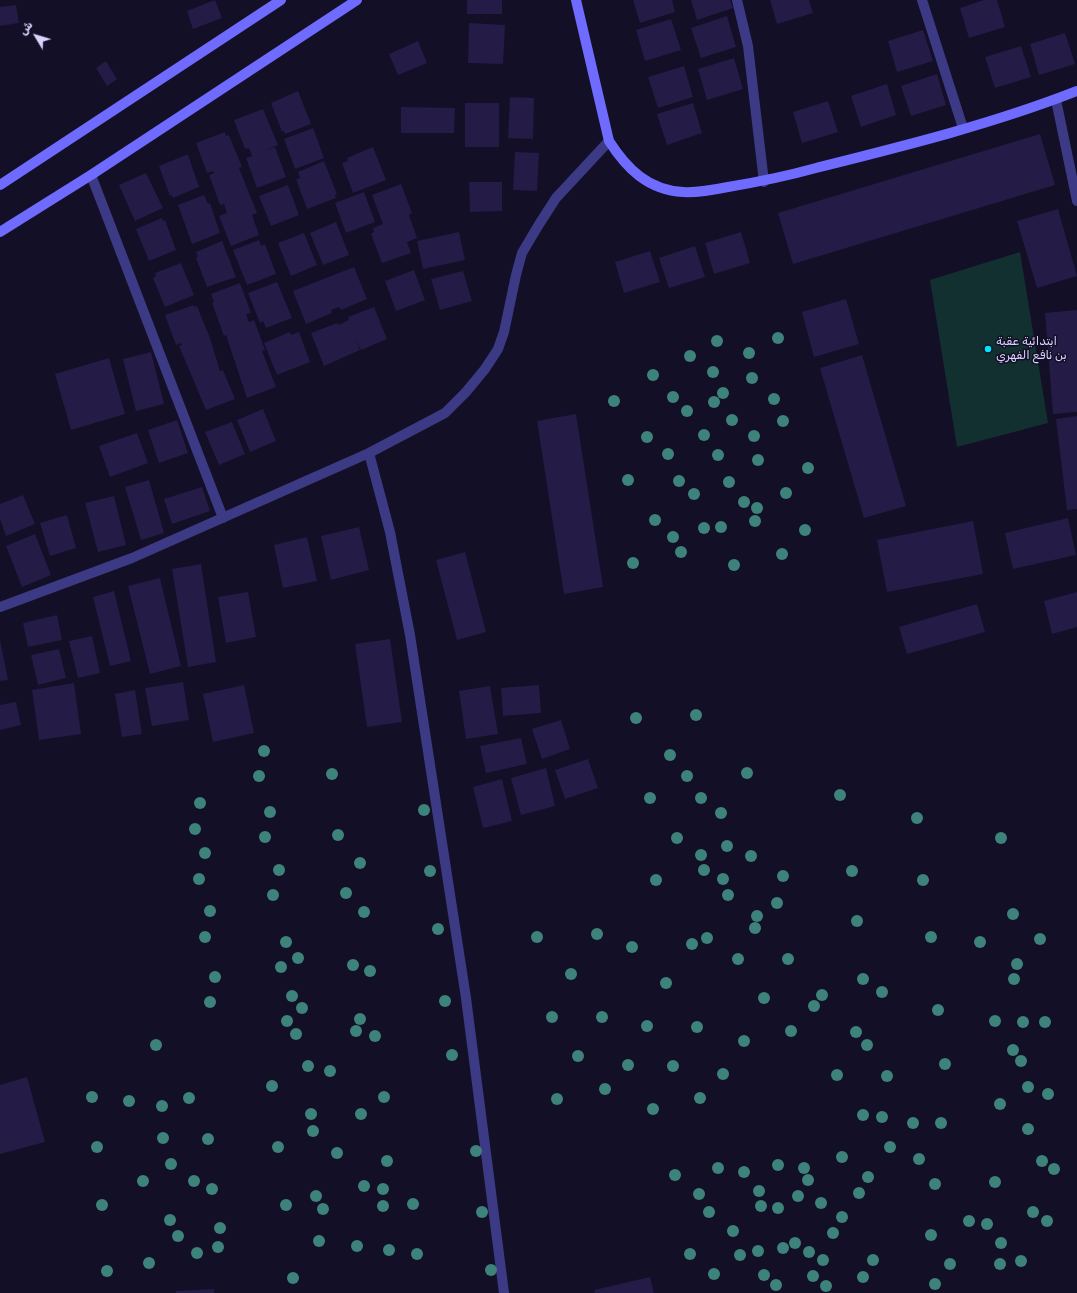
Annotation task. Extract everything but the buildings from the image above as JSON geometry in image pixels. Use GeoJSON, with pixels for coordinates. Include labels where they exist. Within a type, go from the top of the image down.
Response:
{"type":"FeatureCollection","features":[{"type":"Feature","properties":{"kind":"main road"},"geometry":{"type":"LineString","coordinates":[[0,185],[281,0]]}},
{"type":"Feature","properties":{"kind":"main road"},"geometry":{"type":"LineString","coordinates":[[0,232],[91,175],[357,0]]}},
{"type":"Feature","properties":{"kind":"main road"},"geometry":{"type":"LineString","coordinates":[[576,0],[609,141],[622,161],[639,176],[660,187],[682,192],[706,191],[764,182],[867,156],[1056,100],[1077,91]]}},
{"type":"Feature","properties":{"kind":"street"},"geometry":{"type":"LineString","coordinates":[[738,0],[748,46],[764,182]]}},
{"type":"Feature","properties":{"kind":"street"},"geometry":{"type":"LineString","coordinates":[[922,0],[963,128]]}},
{"type":"Feature","properties":{"kind":"street"},"geometry":{"type":"LineString","coordinates":[[1056,100],[1077,201]]}},
{"type":"Feature","properties":{"kind":"street"},"geometry":{"type":"LineString","coordinates":[[0,607],[132,558],[369,453],[445,413],[486,369],[498,349],[504,332],[522,253],[556,198],[609,141]]}},
{"type":"Feature","properties":{"kind":"street"},"geometry":{"type":"LineString","coordinates":[[91,175],[223,518]]}},
{"type":"Feature","properties":{"kind":"street"},"geometry":{"type":"LineString","coordinates":[[369,453],[390,532],[410,635],[466,998],[504,1293]]}},
{"type":"Feature","properties":{"kind":"green space"},"geometry":{"type":"Polygon","coordinates":[[[1020,252],[1048,423],[957,447],[930,280],[1020,252]]]}},
{"type":"Feature","properties":{"kind":"place","name":"ابتدائية عقبة بن نافع الفهري"},"geometry":{"type":"Point","coordinates":[988,349]}}]}
